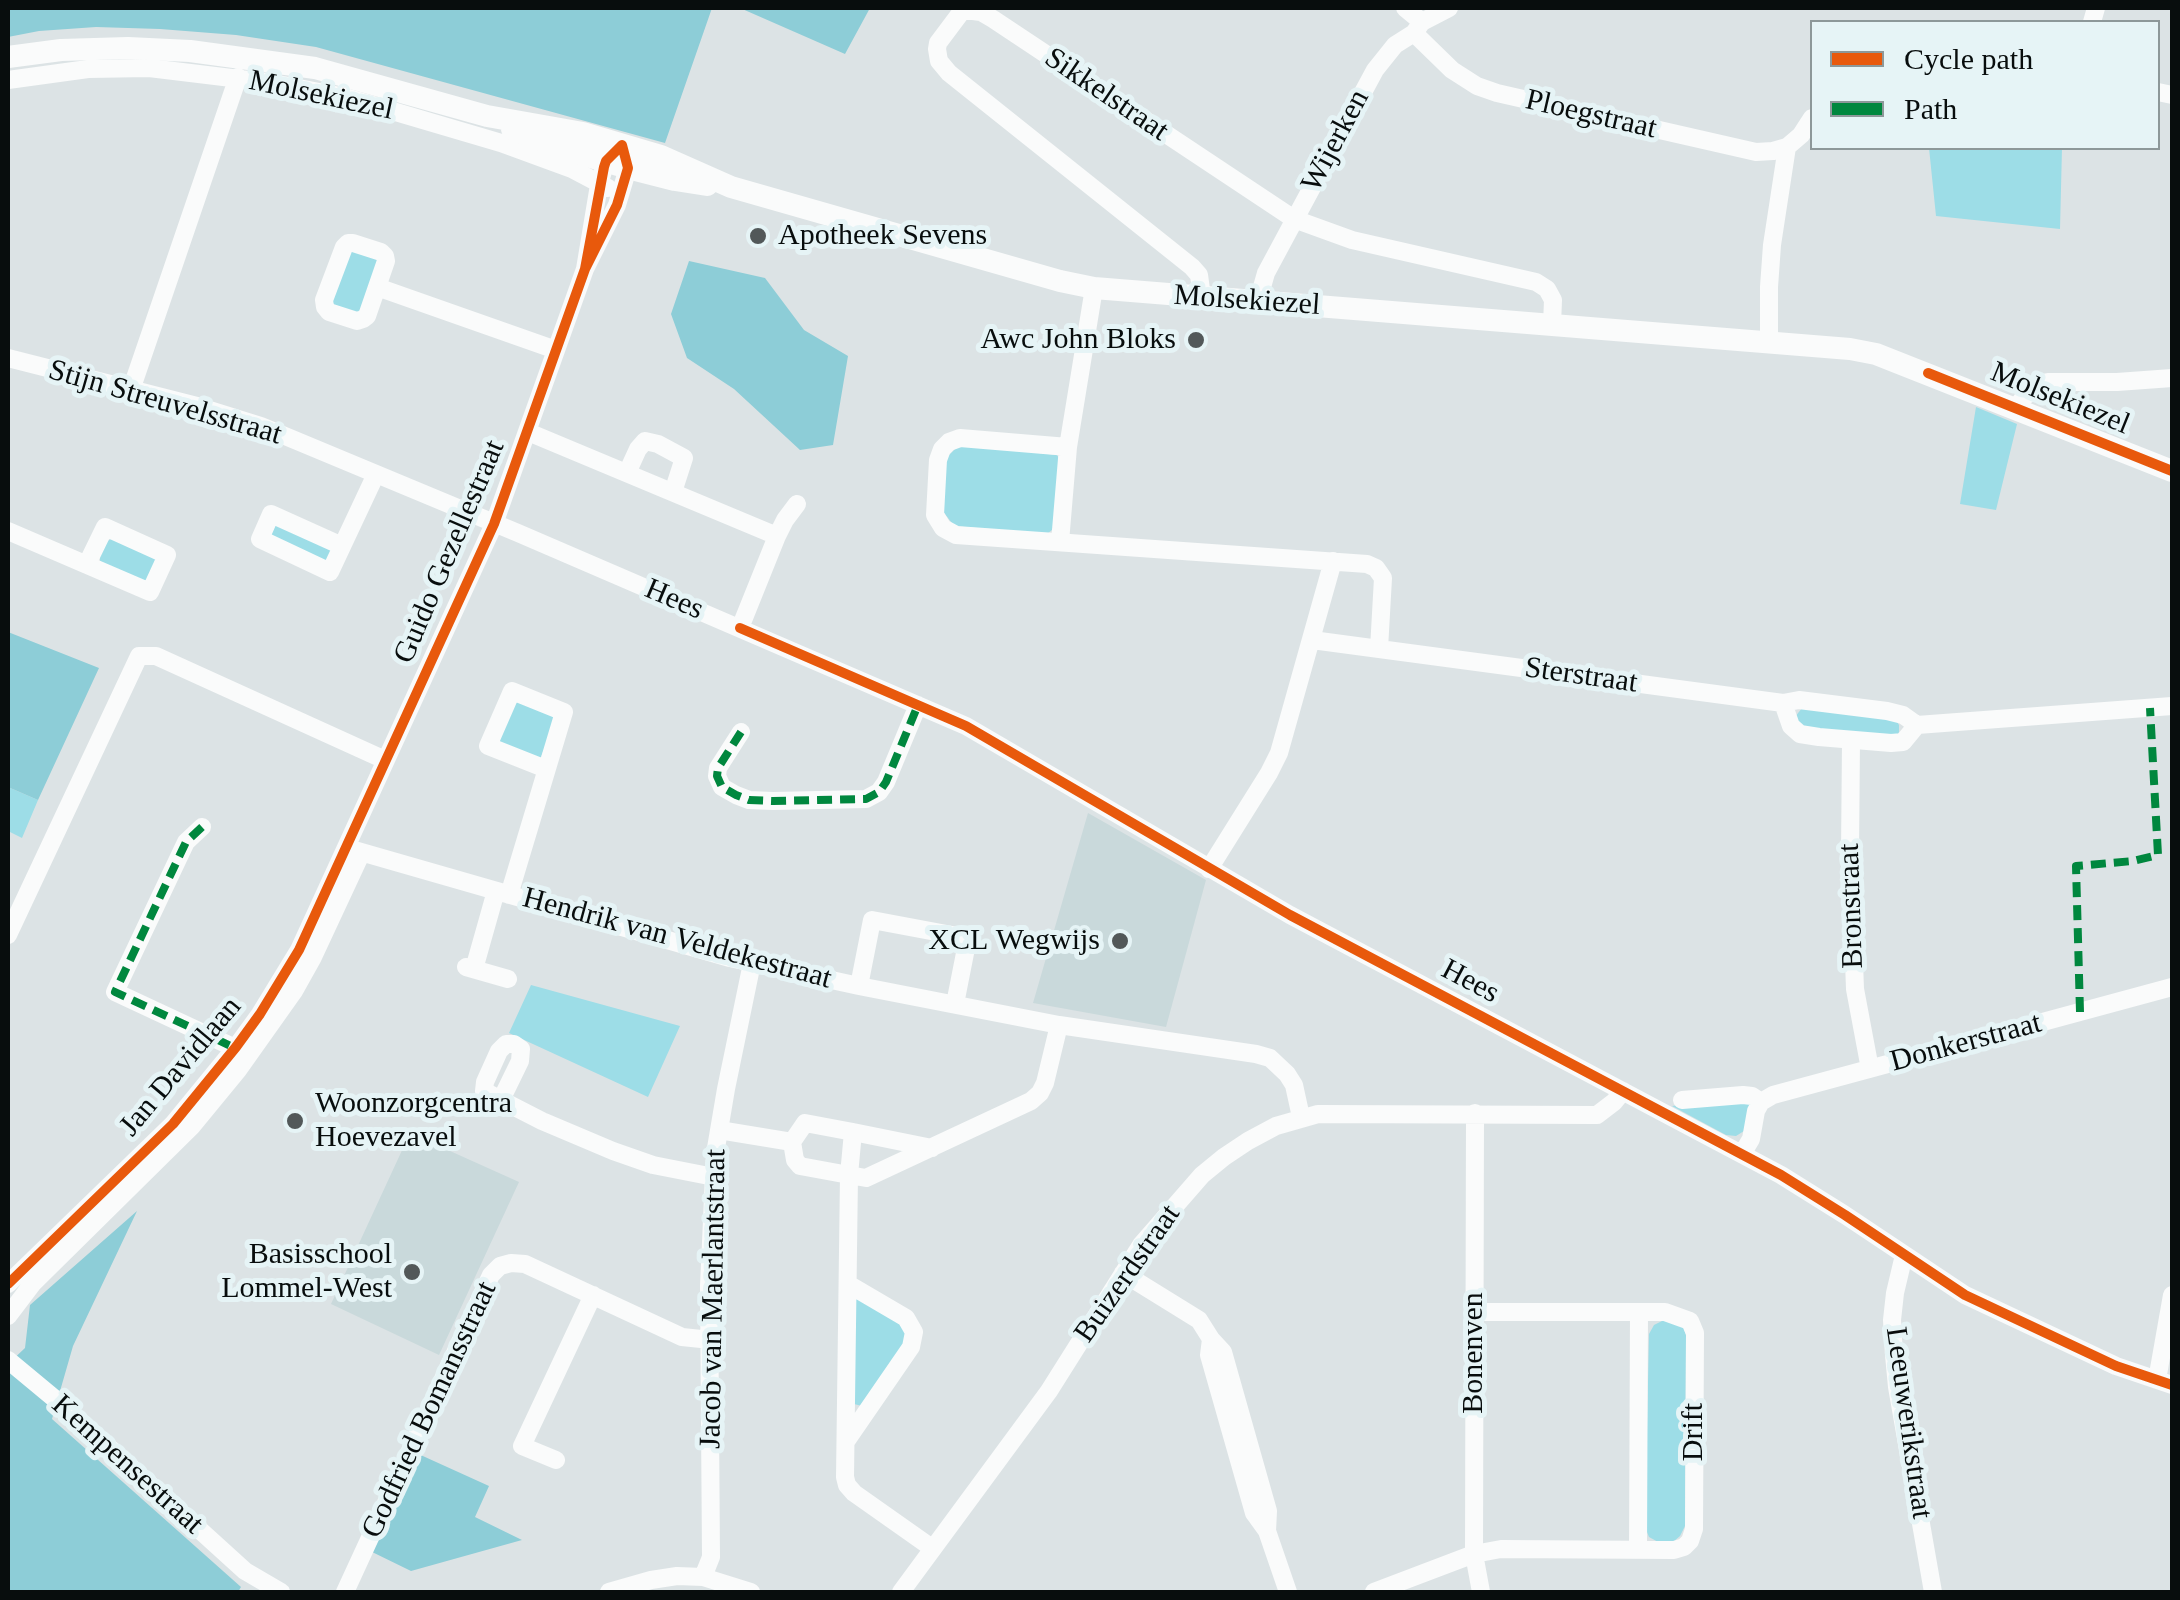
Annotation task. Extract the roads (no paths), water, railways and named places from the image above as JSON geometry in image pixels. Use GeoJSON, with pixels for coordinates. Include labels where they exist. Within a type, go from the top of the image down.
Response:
{"type":"FeatureCollection","features":[{"type":"Feature","properties":{"kind":"main road","name":"Molsekiezel"},"geometry":{"type":"LineString","coordinates":[[8,57],[93,48],[190,51],[315,68],[486,116],[576,132],[619,158],[661,156],[731,187],[1060,282],[1094,288],[1850,349],[1876,354],[2172,471]]}},
{"type":"Feature","properties":{"kind":"street","name":"Ploegstraat"},"geometry":{"type":"LineString","coordinates":[[1405,8],[1440,60],[1478,86],[1497,93],[1756,152],[1787,146]]}},
{"type":"Feature","properties":{"kind":"street","name":"Wijerken"},"geometry":{"type":"LineString","coordinates":[[1258,301],[1266,273],[1366,83],[1395,46],[1449,8]]}},
{"type":"Feature","properties":{"kind":"street","name":"Sikkelstraat"},"geometry":{"type":"LineString","coordinates":[[1202,297],[1199,275],[1192,267],[939,62],[938,44],[959,15],[973,11],[993,18],[1294,219],[1352,240],[1536,282],[1547,289],[1553,300],[1552,325]]}},
{"type":"Feature","properties":{"kind":"street","name":"Molsekiezel"},"geometry":{"type":"LineString","coordinates":[[8,80],[88,70],[149,68],[238,78],[346,97],[501,143],[620,192]]}},
{"type":"Feature","properties":{"kind":"street"},"geometry":{"type":"LineString","coordinates":[[131,390],[238,78]]}},
{"type":"Feature","properties":{"kind":"street"},"geometry":{"type":"LineString","coordinates":[[1769,342],[1772,245],[1787,146],[1810,121]]}},
{"type":"Feature","properties":{"kind":"street","name":"Guido Gezellestraat"},"geometry":{"type":"LineString","coordinates":[[354,851],[384,760],[494,524],[584,269],[600,185],[619,158]]}},
{"type":"Feature","properties":{"kind":"street","name":"Guido Gezellestraat"},"geometry":{"type":"LineString","coordinates":[[584,269],[620,192],[619,158]]}},
{"type":"Feature","properties":{"kind":"street"},"geometry":{"type":"LineString","coordinates":[[348,243],[385,256],[377,287],[367,316],[358,322],[325,307],[324,300],[348,243]]}},
{"type":"Feature","properties":{"kind":"street"},"geometry":{"type":"LineString","coordinates":[[377,287],[556,350]]}},
{"type":"Feature","properties":{"kind":"street"},"geometry":{"type":"LineString","coordinates":[[1060,542],[1068,446],[1094,288]]}},
{"type":"Feature","properties":{"kind":"street","name":"Stijn Streuvelsstraat"},"geometry":{"type":"LineString","coordinates":[[8,358],[261,426],[494,524]]}},
{"type":"Feature","properties":{"kind":"street"},"geometry":{"type":"LineString","coordinates":[[2016,408],[2024,397],[2048,382],[2172,378]]}},
{"type":"Feature","properties":{"kind":"street"},"geometry":{"type":"LineString","coordinates":[[528,432],[778,536]]}},
{"type":"Feature","properties":{"kind":"street"},"geometry":{"type":"LineString","coordinates":[[1068,446],[960,438],[949,442],[938,460],[936,514],[943,528],[956,536],[1368,564],[1383,578],[1379,650]]}},
{"type":"Feature","properties":{"kind":"street"},"geometry":{"type":"LineString","coordinates":[[626,473],[645,441],[674,450],[684,458],[673,492]]}},
{"type":"Feature","properties":{"kind":"street"},"geometry":{"type":"LineString","coordinates":[[342,546],[376,474]]}},
{"type":"Feature","properties":{"kind":"street"},"geometry":{"type":"LineString","coordinates":[[740,628],[785,520],[797,504]]}},
{"type":"Feature","properties":{"kind":"street","name":"Hees"},"geometry":{"type":"LineString","coordinates":[[494,524],[966,726],[1290,915],[1742,1154],[1846,1215],[1965,1294],[2116,1366],[2164,1382]]}},
{"type":"Feature","properties":{"kind":"street"},"geometry":{"type":"LineString","coordinates":[[8,531],[87,564]]}},
{"type":"Feature","properties":{"kind":"street"},"geometry":{"type":"LineString","coordinates":[[1209,869],[1279,753],[1333,562]]}},
{"type":"Feature","properties":{"kind":"street","name":"Sterstraat"},"geometry":{"type":"LineString","coordinates":[[1312,640],[1783,703],[1799,700],[1887,711],[1903,715],[1917,725],[2172,706]]}},
{"type":"Feature","properties":{"kind":"street"},"geometry":{"type":"LineString","coordinates":[[8,935],[139,656],[156,656],[384,760]]}},
{"type":"Feature","properties":{"kind":"street"},"geometry":{"type":"LineString","coordinates":[[502,893],[546,769],[564,712],[512,691],[488,746],[546,769]]}},
{"type":"Feature","properties":{"kind":"street","name":"Sterstraat"},"geometry":{"type":"LineString","coordinates":[[1783,703],[1791,726],[1800,734],[1852,742],[1903,742],[1917,725]]}},
{"type":"Feature","properties":{"kind":"street"},"geometry":{"type":"LineString","coordinates":[[741,732],[717,776],[722,787],[736,795],[748,800],[773,801],[866,799],[879,792],[886,782],[918,705]]}},
{"type":"Feature","properties":{"kind":"street","name":"Bronstraat"},"geometry":{"type":"LineString","coordinates":[[1852,742],[1850,836],[1855,989],[1870,1069]]}},
{"type":"Feature","properties":{"kind":"street","name":"Jan Davidlaan"},"geometry":{"type":"LineString","coordinates":[[202,827],[186,842],[115,992],[234,1048]]}},
{"type":"Feature","properties":{"kind":"street","name":"Hendrik van Veldekestraat"},"geometry":{"type":"LineString","coordinates":[[354,851],[752,963],[1060,1025],[1234,1049],[1270,1058],[1294,1085],[1301,1117]]}},
{"type":"Feature","properties":{"kind":"street","name":"Jan Davidlaan"},"geometry":{"type":"LineString","coordinates":[[8,1284],[49,1256],[212,1105],[294,991],[306,954],[354,851]]}},
{"type":"Feature","properties":{"kind":"street","name":"Hendrik van Veldekestraat"},"geometry":{"type":"LineString","coordinates":[[502,893],[470,968],[508,979]]}},
{"type":"Feature","properties":{"kind":"street","name":"Hendrik van Veldekestraat"},"geometry":{"type":"LineString","coordinates":[[859,986],[872,920],[968,938],[955,1004]]}},
{"type":"Feature","properties":{"kind":"street","name":"Jan Davidlaan"},"geometry":{"type":"LineString","coordinates":[[130,1177],[216,1074],[306,954]]}},
{"type":"Feature","properties":{"kind":"street","name":"Jacob van Maerlantstraat"},"geometry":{"type":"LineString","coordinates":[[703,1577],[711,1557],[709,1286],[714,1177],[719,1130],[752,963]]}},
{"type":"Feature","properties":{"kind":"street","name":"Donkerstraat"},"geometry":{"type":"LineString","coordinates":[[1682,1100],[1742,1094],[1762,1102],[1774,1095],[2172,987]]}},
{"type":"Feature","properties":{"kind":"street"},"geometry":{"type":"LineString","coordinates":[[932,1148],[806,1123],[792,1142],[800,1166],[866,1178],[932,1148],[1031,1101],[1040,1093],[1050,1071],[1060,1025]]}},
{"type":"Feature","properties":{"kind":"street","name":"Buizerdstraat"},"geometry":{"type":"LineString","coordinates":[[901,1592],[1049,1391],[1141,1245],[1202,1175],[1248,1141],[1301,1117],[1342,1112],[1598,1115],[1623,1091]]}},
{"type":"Feature","properties":{"kind":"street"},"geometry":{"type":"LineString","coordinates":[[501,1100],[613,1151],[653,1165],[714,1177]]}},
{"type":"Feature","properties":{"kind":"street"},"geometry":{"type":"LineString","coordinates":[[1742,1154],[1751,1139],[1756,1111],[1762,1102]]}},
{"type":"Feature","properties":{"kind":"street","name":"Bonenven"},"geometry":{"type":"LineString","coordinates":[[1474,1113],[1474,1554],[1481,1592]]}},
{"type":"Feature","properties":{"kind":"street"},"geometry":{"type":"LineString","coordinates":[[719,1130],[792,1142]]}},
{"type":"Feature","properties":{"kind":"street"},"geometry":{"type":"LineString","coordinates":[[852,1132],[845,1477],[854,1493],[932,1548]]}},
{"type":"Feature","properties":{"kind":"street","name":"Leeuwerikstraat"},"geometry":{"type":"LineString","coordinates":[[1904,1255],[1894,1293],[1894,1356],[1933,1592]]}},
{"type":"Feature","properties":{"kind":"street","name":"Jan Davidlaan"},"geometry":{"type":"LineString","coordinates":[[8,1318],[49,1256]]}},
{"type":"Feature","properties":{"kind":"street","name":"Godfried Bomansstraat"},"geometry":{"type":"LineString","coordinates":[[344,1592],[491,1274],[500,1266],[510,1262],[525,1264],[682,1337],[710,1340]]}},
{"type":"Feature","properties":{"kind":"street"},"geometry":{"type":"LineString","coordinates":[[1123,1273],[1199,1320],[1211,1339],[1210,1355],[1254,1513],[1267,1532],[1288,1592]]}},
{"type":"Feature","properties":{"kind":"street"},"geometry":{"type":"LineString","coordinates":[[846,1440],[911,1347],[914,1332],[906,1318],[848,1284]]}},
{"type":"Feature","properties":{"kind":"street"},"geometry":{"type":"LineString","coordinates":[[556,1460],[522,1446],[593,1295]]}},
{"type":"Feature","properties":{"kind":"street"},"geometry":{"type":"LineString","coordinates":[[2164,1382],[2172,1295]]}},
{"type":"Feature","properties":{"kind":"street","name":"Drift"},"geometry":{"type":"LineString","coordinates":[[1374,1592],[1474,1554],[1501,1549],[1674,1550],[1690,1541],[1694,1530],[1695,1333],[1690,1321],[1674,1313],[1474,1312]]}},
{"type":"Feature","properties":{"kind":"street","name":"Drift"},"geometry":{"type":"LineString","coordinates":[[1638,1549],[1640,1312]]}},
{"type":"Feature","properties":{"kind":"street"},"geometry":{"type":"LineString","coordinates":[[8,1318],[8,1336]]}},
{"type":"Feature","properties":{"kind":"street","name":"Kempensestraat"},"geometry":{"type":"LineString","coordinates":[[8,1360],[245,1571],[280,1592]]}},
{"type":"Feature","properties":{"kind":"street"},"geometry":{"type":"LineString","coordinates":[[609,1592],[664,1578],[703,1577],[751,1592]]}},
{"type":"Feature","properties":{"kind":"place","name":"Apotheek Sevens"},"geometry":{"type":"Point","coordinates":[758,236]}},
{"type":"Feature","properties":{"kind":"place","name":"Awc John Bloks"},"geometry":{"type":"Point","coordinates":[1196,340]}},
{"type":"Feature","properties":{"kind":"place","name":"XCL Wegwijs"},"geometry":{"type":"Point","coordinates":[1120,941]}},
{"type":"Feature","properties":{"kind":"place","name":"Woonzorgcentra Hoevezavel"},"geometry":{"type":"Point","coordinates":[295,1121]}},
{"type":"Feature","properties":{"kind":"place","name":"Basisschool Lommel-West"},"geometry":{"type":"Point","coordinates":[412,1272]}}]}
